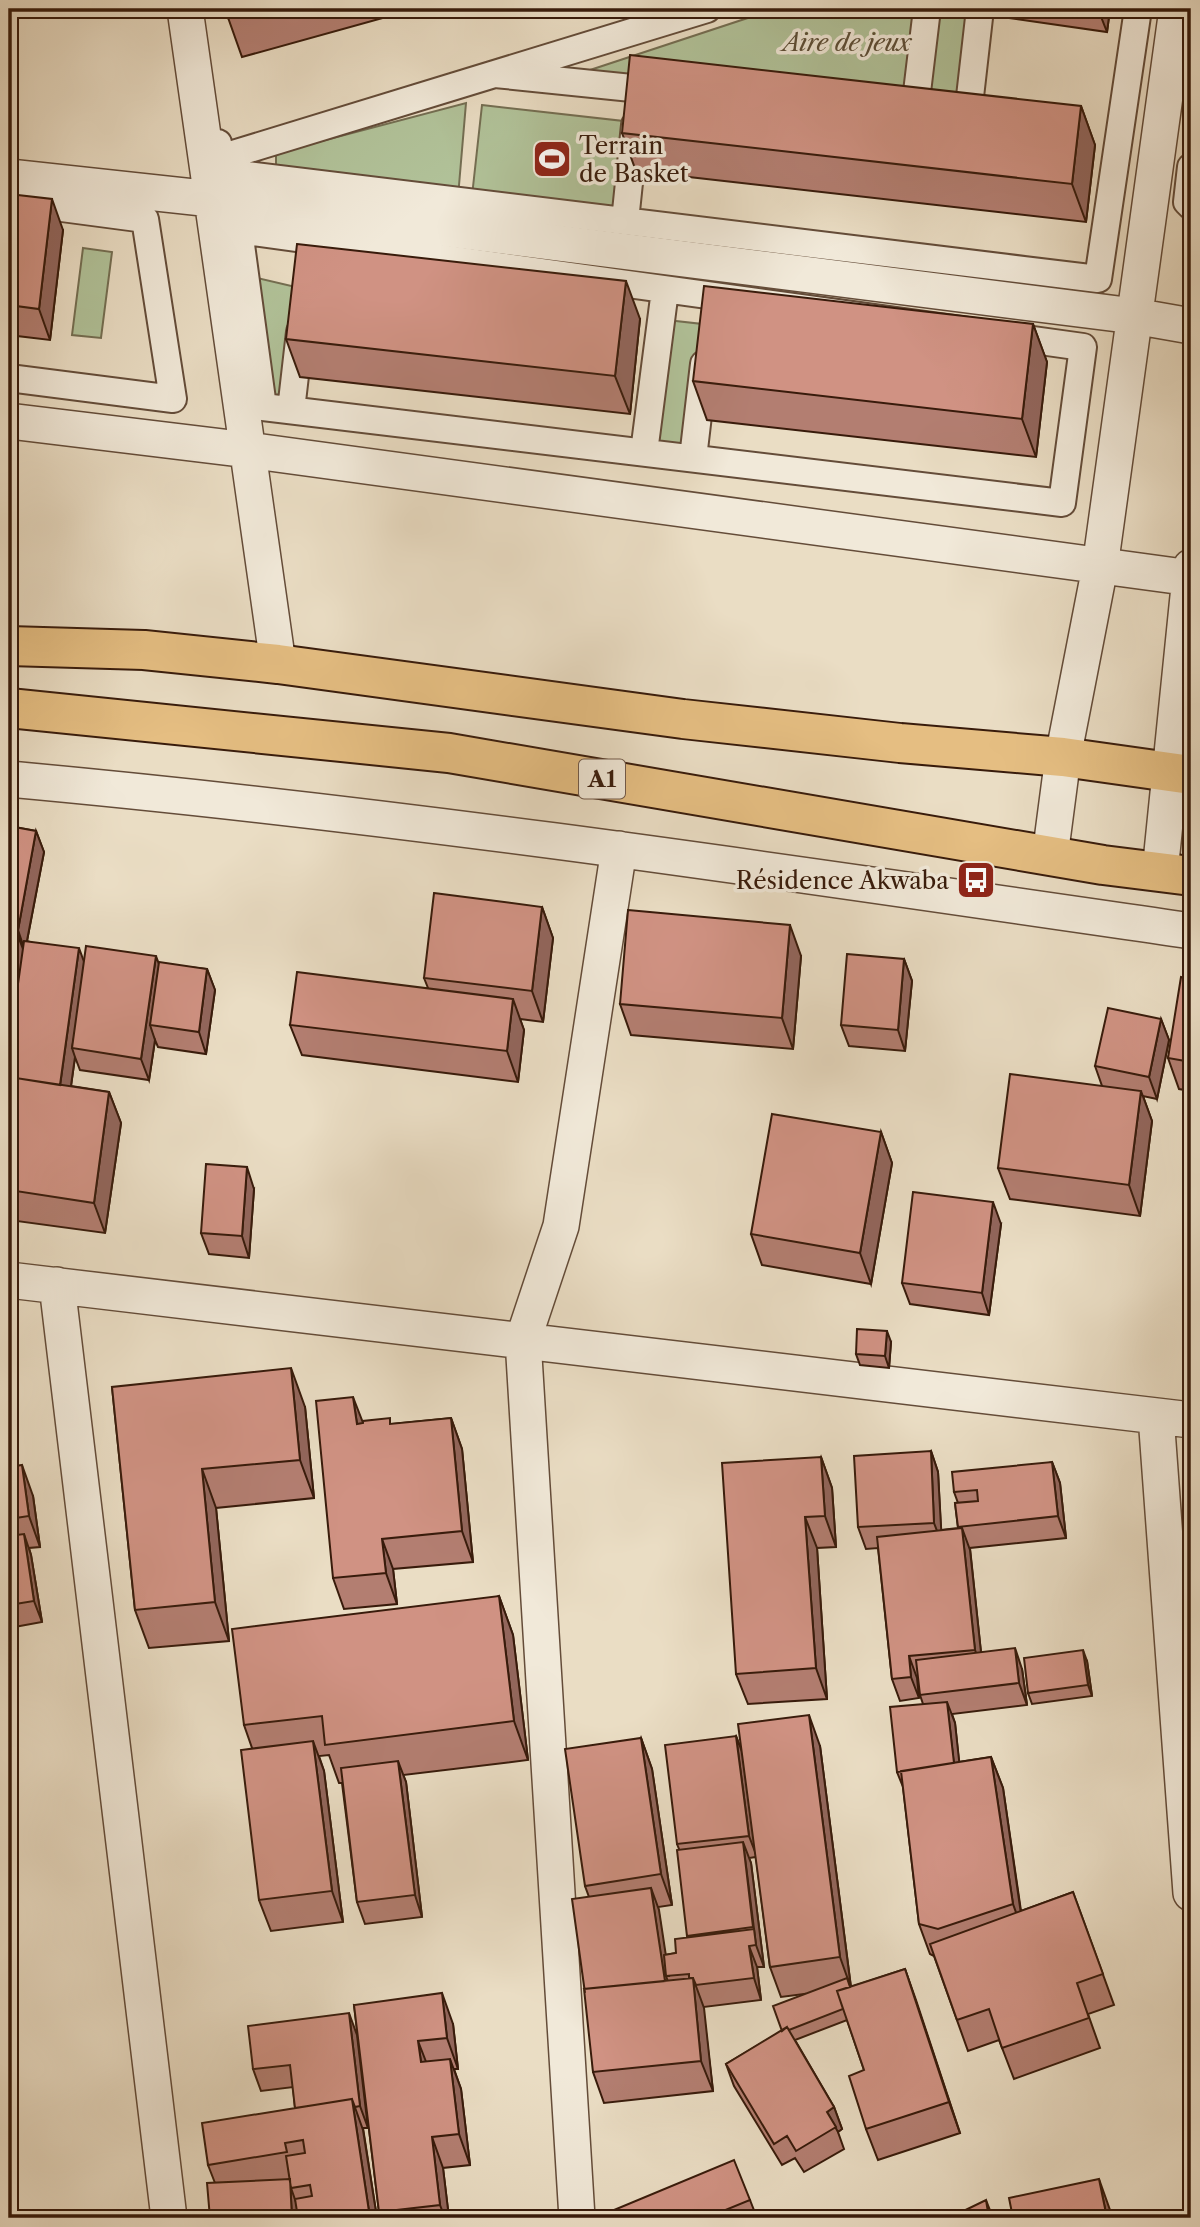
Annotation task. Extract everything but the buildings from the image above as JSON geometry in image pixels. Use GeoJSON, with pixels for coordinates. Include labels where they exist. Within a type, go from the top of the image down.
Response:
{"type":"FeatureCollection","features":[{"type":"Feature","properties":{"kind":"main road"},"geometry":{"type":"LineString","coordinates":[[9,646],[144,650],[278,664],[683,719],[900,743],[1063,757],[1180,773]]}},
{"type":"Feature","properties":{"kind":"main road","name":"A1"},"geometry":{"type":"LineString","coordinates":[[9,708],[449,753],[1050,856],[1176,874]]}},
{"type":"Feature","properties":{"kind":"street"},"geometry":{"type":"LineString","coordinates":[[185,9],[278,664]]}},
{"type":"Feature","properties":{"kind":"street"},"geometry":{"type":"LineString","coordinates":[[203,9],[222,172],[1098,279],[1138,9]]}},
{"type":"Feature","properties":{"kind":"street"},"geometry":{"type":"LineString","coordinates":[[220,158],[707,9]]}},
{"type":"Feature","properties":{"kind":"street"},"geometry":{"type":"LineString","coordinates":[[914,117],[927,9]]}},
{"type":"Feature","properties":{"kind":"street"},"geometry":{"type":"LineString","coordinates":[[967,123],[979,9]]}},
{"type":"Feature","properties":{"kind":"street"},"geometry":{"type":"LineString","coordinates":[[1050,856],[1063,757],[1100,567],[1177,9]]}},
{"type":"Feature","properties":{"kind":"street"},"geometry":{"type":"LineString","coordinates":[[495,74],[680,93]]}},
{"type":"Feature","properties":{"kind":"street"},"geometry":{"type":"LineString","coordinates":[[625,221],[639,89]]}},
{"type":"Feature","properties":{"kind":"street"},"geometry":{"type":"LineString","coordinates":[[886,115],[995,126]]}},
{"type":"Feature","properties":{"kind":"street"},"geometry":{"type":"LineString","coordinates":[[1091,136],[1119,139]]}},
{"type":"Feature","properties":{"kind":"street"},"geometry":{"type":"LineString","coordinates":[[1191,167],[1187,202],[1191,206]]}},
{"type":"Feature","properties":{"kind":"street"},"geometry":{"type":"LineString","coordinates":[[9,177],[212,199],[1134,316],[1191,326]]}},
{"type":"Feature","properties":{"kind":"street"},"geometry":{"type":"LineString","coordinates":[[9,201],[145,219],[173,399],[9,378]]}},
{"type":"Feature","properties":{"kind":"street"},"geometry":{"type":"LineString","coordinates":[[239,230],[665,290],[1083,347],[1062,503],[263,407],[239,230]]}},
{"type":"Feature","properties":{"kind":"street"},"geometry":{"type":"LineString","coordinates":[[307,267],[310,240]]}},
{"type":"Feature","properties":{"kind":"street"},"geometry":{"type":"LineString","coordinates":[[644,452],[665,290]]}},
{"type":"Feature","properties":{"kind":"street"},"geometry":{"type":"LineString","coordinates":[[693,458],[712,296]]}},
{"type":"Feature","properties":{"kind":"street"},"geometry":{"type":"LineString","coordinates":[[291,410],[303,306]]}},
{"type":"Feature","properties":{"kind":"street"},"geometry":{"type":"LineString","coordinates":[[9,421],[248,450],[1100,567],[1190,574],[1176,874]]}},
{"type":"Feature","properties":{"kind":"street"},"geometry":{"type":"LineString","coordinates":[[9,779],[162,793],[619,849],[1191,931]]}},
{"type":"Feature","properties":{"kind":"street"},"geometry":{"type":"LineString","coordinates":[[577,2218],[523,1340],[561,1226],[619,849]]}},
{"type":"Feature","properties":{"kind":"street"},"geometry":{"type":"LineString","coordinates":[[9,1280],[1191,1420]]}},
{"type":"Feature","properties":{"kind":"street"},"geometry":{"type":"LineString","coordinates":[[57,1285],[169,2218]]}},
{"type":"Feature","properties":{"kind":"street"},"geometry":{"type":"LineString","coordinates":[[1156,1416],[1191,1893]]}},
{"type":"Feature","properties":{"kind":"green space","name":"Aire de jeux"},"geometry":{"type":"Polygon","coordinates":[[[775,9],[917,9],[907,111],[587,71],[775,9]]]}},
{"type":"Feature","properties":{"kind":"green space"},"geometry":{"type":"Polygon","coordinates":[[[937,9],[968,9],[958,111],[924,109],[937,9]]]}},
{"type":"Feature","properties":{"kind":"green space"},"geometry":{"type":"Polygon","coordinates":[[[466,103],[458,197],[276,174],[276,153],[466,103]]]}},
{"type":"Feature","properties":{"kind":"green space","name":"Terrain de Basket"},"geometry":{"type":"Polygon","coordinates":[[[482,105],[632,122],[621,213],[472,196],[482,105]]]}},
{"type":"Feature","properties":{"kind":"green space"},"geometry":{"type":"Polygon","coordinates":[[[83,248],[112,252],[101,338],[72,335],[83,248]]]}},
{"type":"Feature","properties":{"kind":"green space"},"geometry":{"type":"Polygon","coordinates":[[[253,277],[300,288],[287,397],[270,395],[253,277]]]}},
{"type":"Feature","properties":{"kind":"green space"},"geometry":{"type":"Polygon","coordinates":[[[667,320],[702,324],[687,446],[653,441],[667,320]]]}},
{"type":"Feature","properties":{"kind":"place","name":"Terrain de Basket"},"geometry":{"type":"Point","coordinates":[552,159]}},
{"type":"Feature","properties":{"kind":"place","name":"Résidence Akwaba"},"geometry":{"type":"Point","coordinates":[976,880]}}]}
